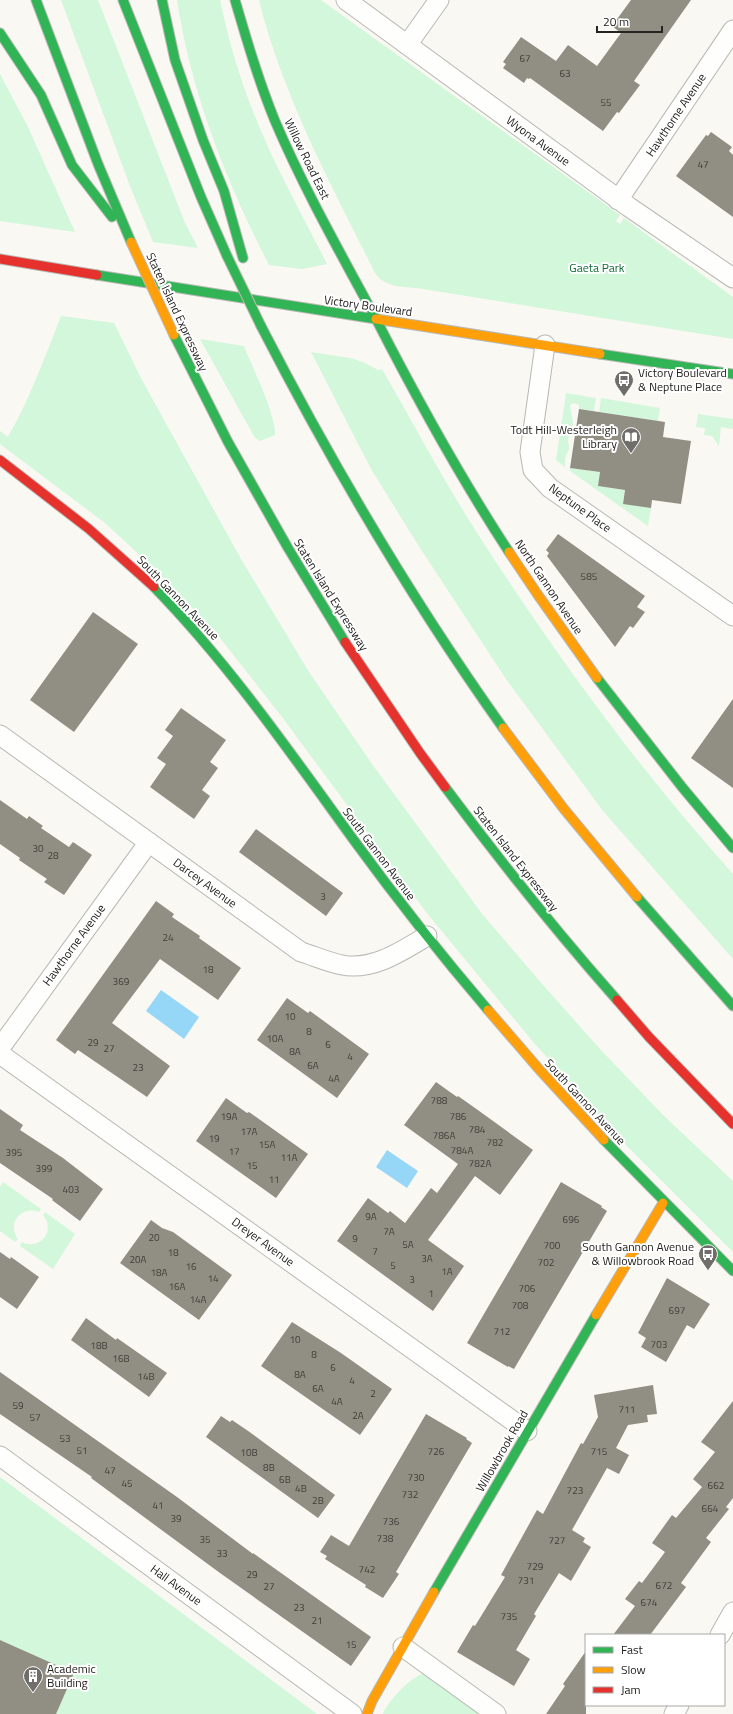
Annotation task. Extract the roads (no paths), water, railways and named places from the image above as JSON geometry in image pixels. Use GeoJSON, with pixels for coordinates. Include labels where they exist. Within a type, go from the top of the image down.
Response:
{"type":"FeatureCollection","features":[{"type":"Feature","properties":{"kind":"main road","name":"Staten Island Expressway"},"geometry":{"type":"LineString","coordinates":[[36,0],[98,164],[131,242],[174,335],[201,391],[288,549],[339,632],[404,730],[474,825],[547,918],[624,1007],[701,1092],[733,1124]]}},
{"type":"Feature","properties":{"kind":"main road"},"geometry":{"type":"LineString","coordinates":[[123,0],[198,191],[227,256],[273,350],[332,461],[379,542],[476,690],[583,833],[658,923],[733,1006]]}},
{"type":"Feature","properties":{"kind":"main road"},"geometry":{"type":"LineString","coordinates":[[162,0],[175,60],[201,133],[224,191],[261,326]]}},
{"type":"Feature","properties":{"kind":"main road","name":"Willow Road East"},"geometry":{"type":"LineString","coordinates":[[235,0],[254,67],[275,120],[300,175],[376,320]]}},
{"type":"Feature","properties":{"kind":"main road"},"geometry":{"type":"LineString","coordinates":[[0,33],[41,95],[72,165],[131,242]]}},
{"type":"Feature","properties":{"kind":"main road","name":"Victory Boulevard"},"geometry":{"type":"LineString","coordinates":[[0,259],[376,320],[733,374]]}},
{"type":"Feature","properties":{"kind":"main road","name":"North Gannon Avenue"},"geometry":{"type":"LineString","coordinates":[[376,320],[399,367],[453,461],[544,604],[613,699],[665,766],[733,848]]}},
{"type":"Feature","properties":{"kind":"main road","name":"South Gannon Avenue"},"geometry":{"type":"LineString","coordinates":[[0,460],[86,525],[130,564],[174,607],[249,697],[427,936],[503,1030],[582,1118],[663,1203],[733,1271]]}},
{"type":"Feature","properties":{"kind":"main road","name":"Willowbrook Road"},"geometry":{"type":"LineString","coordinates":[[367,1714],[372,1701],[527,1431],[663,1203]]}},
{"type":"Feature","properties":{"kind":"street","name":"Wyona Avenue"},"geometry":{"type":"LineString","coordinates":[[346,0],[618,200],[733,278]]}},
{"type":"Feature","properties":{"kind":"street"},"geometry":{"type":"LineString","coordinates":[[407,45],[439,0]]}},
{"type":"Feature","properties":{"kind":"street","name":"Hawthorne Avenue"},"geometry":{"type":"LineString","coordinates":[[618,200],[733,30]]}},
{"type":"Feature","properties":{"kind":"street","name":"Neptune Place"},"geometry":{"type":"LineString","coordinates":[[545,345],[530,452],[533,470],[550,488],[733,616]]}},
{"type":"Feature","properties":{"kind":"street","name":"Darcey Avenue"},"geometry":{"type":"LineString","coordinates":[[0,734],[300,952],[343,965],[371,964],[394,956],[427,936]]}},
{"type":"Feature","properties":{"kind":"street","name":"Hawthorne Avenue"},"geometry":{"type":"LineString","coordinates":[[0,1048],[149,842]]}},
{"type":"Feature","properties":{"kind":"street","name":"Dreyer Avenue"},"geometry":{"type":"LineString","coordinates":[[0,1054],[527,1431]]}},
{"type":"Feature","properties":{"kind":"street","name":"Hall Avenue"},"geometry":{"type":"LineString","coordinates":[[0,1456],[352,1714]]}},
{"type":"Feature","properties":{"kind":"street"},"geometry":{"type":"LineString","coordinates":[[721,1634],[733,1612]]}},
{"type":"Feature","properties":{"kind":"street"},"geometry":{"type":"LineString","coordinates":[[403,1647],[496,1714]]}},
{"type":"Feature","properties":{"kind":"water"},"geometry":{"type":"Polygon","coordinates":[[[161,990],[199,1017],[184,1039],[146,1011],[161,990]]]}},
{"type":"Feature","properties":{"kind":"water"},"geometry":{"type":"Polygon","coordinates":[[[387,1150],[418,1171],[407,1188],[376,1167],[387,1150]]]}},
{"type":"Feature","properties":{"kind":"place","name":"Victory Boulevard & Neptune Place"},"geometry":{"type":"Point","coordinates":[624,397]}},
{"type":"Feature","properties":{"kind":"place","name":"Todt Hill-Westerleigh Library"},"geometry":{"type":"Point","coordinates":[631,454]}},
{"type":"Feature","properties":{"kind":"place","name":"South Gannon Avenue & Willowbrook Road"},"geometry":{"type":"Point","coordinates":[708,1271]}},
{"type":"Feature","properties":{"kind":"place","name":"Academic Building"},"geometry":{"type":"Point","coordinates":[33,1693]}},
{"type":"Feature","properties":{"kind":"park label","name":"Gaeta Park"},"geometry":{"type":"Point","coordinates":[597,268]}}]}
